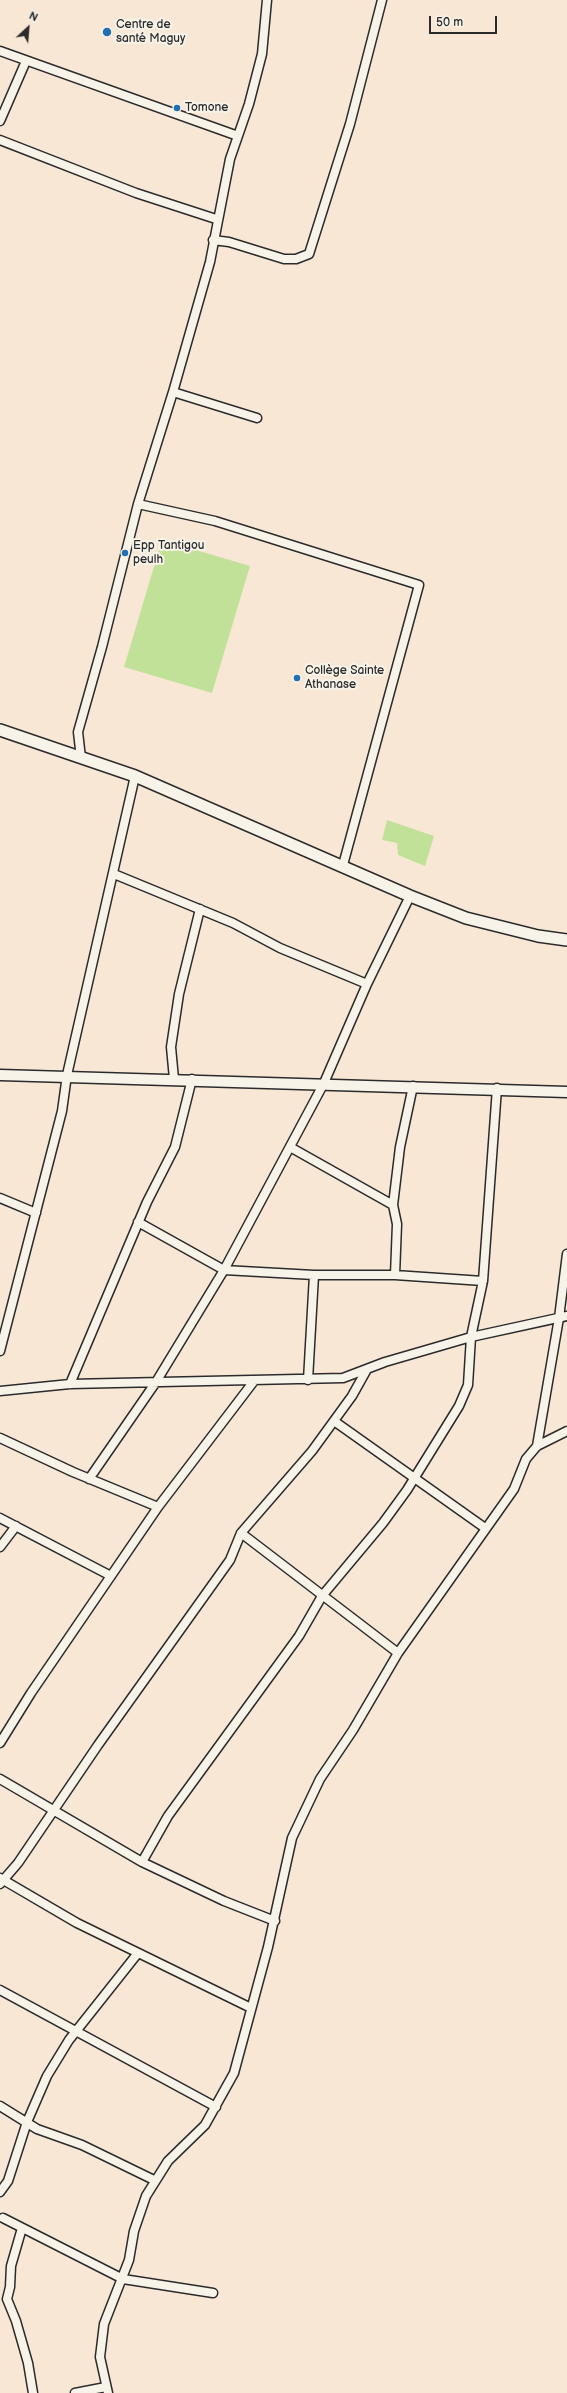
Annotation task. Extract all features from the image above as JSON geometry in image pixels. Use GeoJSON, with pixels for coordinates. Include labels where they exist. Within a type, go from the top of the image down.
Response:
{"type":"FeatureCollection","features":[{"type":"Feature","properties":{"kind":"main road"},"geometry":{"type":"LineString","coordinates":[[0,730],[135,776],[343,865],[410,896],[481,923],[538,936],[567,940]]}},
{"type":"Feature","properties":{"kind":"street"},"geometry":{"type":"LineString","coordinates":[[81,758],[78,732],[102,647],[138,504],[173,392],[210,262],[216,219],[230,159],[249,104],[262,54],[268,0]]}},
{"type":"Feature","properties":{"kind":"street"},"geometry":{"type":"LineString","coordinates":[[213,240],[229,242],[284,259],[296,259],[309,254],[350,124],[382,0]]}},
{"type":"Feature","properties":{"kind":"street"},"geometry":{"type":"LineString","coordinates":[[0,51],[238,136]]}},
{"type":"Feature","properties":{"kind":"street"},"geometry":{"type":"LineString","coordinates":[[0,121],[26,61]]}},
{"type":"Feature","properties":{"kind":"street"},"geometry":{"type":"LineString","coordinates":[[0,140],[129,191],[216,219]]}},
{"type":"Feature","properties":{"kind":"street"},"geometry":{"type":"LineString","coordinates":[[173,392],[257,418]]}},
{"type":"Feature","properties":{"kind":"street"},"geometry":{"type":"LineString","coordinates":[[138,504],[215,521],[419,585],[343,865]]}},
{"type":"Feature","properties":{"kind":"street"},"geometry":{"type":"LineString","coordinates":[[0,1349],[62,1111],[67,1075],[114,874],[135,776]]}},
{"type":"Feature","properties":{"kind":"street"},"geometry":{"type":"LineString","coordinates":[[114,874],[200,909],[280,948],[367,984]]}},
{"type":"Feature","properties":{"kind":"street"},"geometry":{"type":"LineString","coordinates":[[89,1479],[156,1382],[224,1270],[324,1083],[367,984],[410,896]]}},
{"type":"Feature","properties":{"kind":"street"},"geometry":{"type":"LineString","coordinates":[[174,1079],[171,1047],[178,994],[200,909]]}},
{"type":"Feature","properties":{"kind":"street"},"geometry":{"type":"LineString","coordinates":[[0,1075],[67,1075],[497,1088],[567,1092]]}},
{"type":"Feature","properties":{"kind":"street"},"geometry":{"type":"LineString","coordinates":[[70,1384],[138,1222],[175,1147],[192,1079]]}},
{"type":"Feature","properties":{"kind":"street"},"geometry":{"type":"LineString","coordinates":[[395,1275],[397,1224],[393,1205],[400,1147],[413,1086]]}},
{"type":"Feature","properties":{"kind":"street"},"geometry":{"type":"LineString","coordinates":[[142,1862],[168,1816],[299,1636],[322,1596],[383,1523],[415,1478],[459,1406],[468,1385],[471,1337],[483,1281],[497,1088]]}},
{"type":"Feature","properties":{"kind":"street"},"geometry":{"type":"LineString","coordinates":[[290,1147],[393,1205]]}},
{"type":"Feature","properties":{"kind":"street"},"geometry":{"type":"LineString","coordinates":[[0,1198],[36,1213]]}},
{"type":"Feature","properties":{"kind":"street"},"geometry":{"type":"LineString","coordinates":[[138,1222],[224,1270],[314,1275],[395,1275],[483,1281]]}},
{"type":"Feature","properties":{"kind":"street"},"geometry":{"type":"LineString","coordinates":[[537,1446],[563,1317],[567,1254]]}},
{"type":"Feature","properties":{"kind":"street"},"geometry":{"type":"LineString","coordinates":[[308,1380],[314,1275]]}},
{"type":"Feature","properties":{"kind":"street"},"geometry":{"type":"LineString","coordinates":[[0,1392],[70,1384],[308,1380],[343,1378],[385,1362],[471,1337],[563,1317]]}},
{"type":"Feature","properties":{"kind":"street"},"geometry":{"type":"LineString","coordinates":[[251,2008],[77,1923],[1,1880],[18,1863],[54,1809],[230,1560],[241,1533],[312,1451],[352,1396],[366,1370]]}},
{"type":"Feature","properties":{"kind":"street"},"geometry":{"type":"LineString","coordinates":[[0,1743],[158,1508],[162,1505],[254,1381]]}},
{"type":"Feature","properties":{"kind":"street"},"geometry":{"type":"LineString","coordinates":[[334,1421],[486,1528]]}},
{"type":"Feature","properties":{"kind":"street"},"geometry":{"type":"LineString","coordinates":[[75,2393],[107,2390],[100,2358],[104,2324],[129,2260],[134,2231],[154,2180],[168,2161],[204,2125],[216,2107],[234,2073],[274,1921],[292,1838],[320,1778],[353,1730],[398,1653],[514,1489],[526,1459],[537,1446],[567,1431]]}},
{"type":"Feature","properties":{"kind":"street"},"geometry":{"type":"LineString","coordinates":[[0,1438],[89,1479],[158,1508]]}},
{"type":"Feature","properties":{"kind":"street"},"geometry":{"type":"LineString","coordinates":[[0,1518],[111,1576]]}},
{"type":"Feature","properties":{"kind":"street"},"geometry":{"type":"LineString","coordinates":[[0,1547],[16,1526]]}},
{"type":"Feature","properties":{"kind":"street"},"geometry":{"type":"LineString","coordinates":[[241,1533],[398,1653]]}},
{"type":"Feature","properties":{"kind":"street"},"geometry":{"type":"LineString","coordinates":[[0,1779],[54,1809],[142,1862],[224,1901],[274,1921]]}},
{"type":"Feature","properties":{"kind":"street"},"geometry":{"type":"LineString","coordinates":[[0,2192],[8,2181],[27,2122],[47,2076],[76,2032],[138,1954]]}},
{"type":"Feature","properties":{"kind":"street"},"geometry":{"type":"LineString","coordinates":[[0,1990],[26,2002],[76,2032],[216,2107]]}},
{"type":"Feature","properties":{"kind":"street"},"geometry":{"type":"LineString","coordinates":[[0,2106],[37,2129],[82,2145],[154,2180]]}},
{"type":"Feature","properties":{"kind":"street"},"geometry":{"type":"LineString","coordinates":[[3,2218],[122,2279],[213,2293]]}},
{"type":"Feature","properties":{"kind":"street"},"geometry":{"type":"LineString","coordinates":[[22,2228],[11,2266],[10,2287],[7,2299],[16,2321],[28,2363],[33,2393]]}},
{"type":"Feature","properties":{"kind":"green space"},"geometry":{"type":"Polygon","coordinates":[[[162,540],[250,566],[212,693],[124,667],[162,540]]]}},
{"type":"Feature","properties":{"kind":"green space"},"geometry":{"type":"Polygon","coordinates":[[[387,820],[434,836],[425,866],[398,855],[397,843],[382,840],[387,820]]]}},
{"type":"Feature","properties":{"kind":"place","name":"Centre de santé Maguy"},"geometry":{"type":"Point","coordinates":[107,32]}},
{"type":"Feature","properties":{"kind":"place","name":"Tomone"},"geometry":{"type":"Point","coordinates":[177,108]}},
{"type":"Feature","properties":{"kind":"place","name":"Epp Tantigou peulh"},"geometry":{"type":"Point","coordinates":[125,553]}},
{"type":"Feature","properties":{"kind":"place","name":"Collège Sainte Athanase"},"geometry":{"type":"Point","coordinates":[297,678]}}]}
